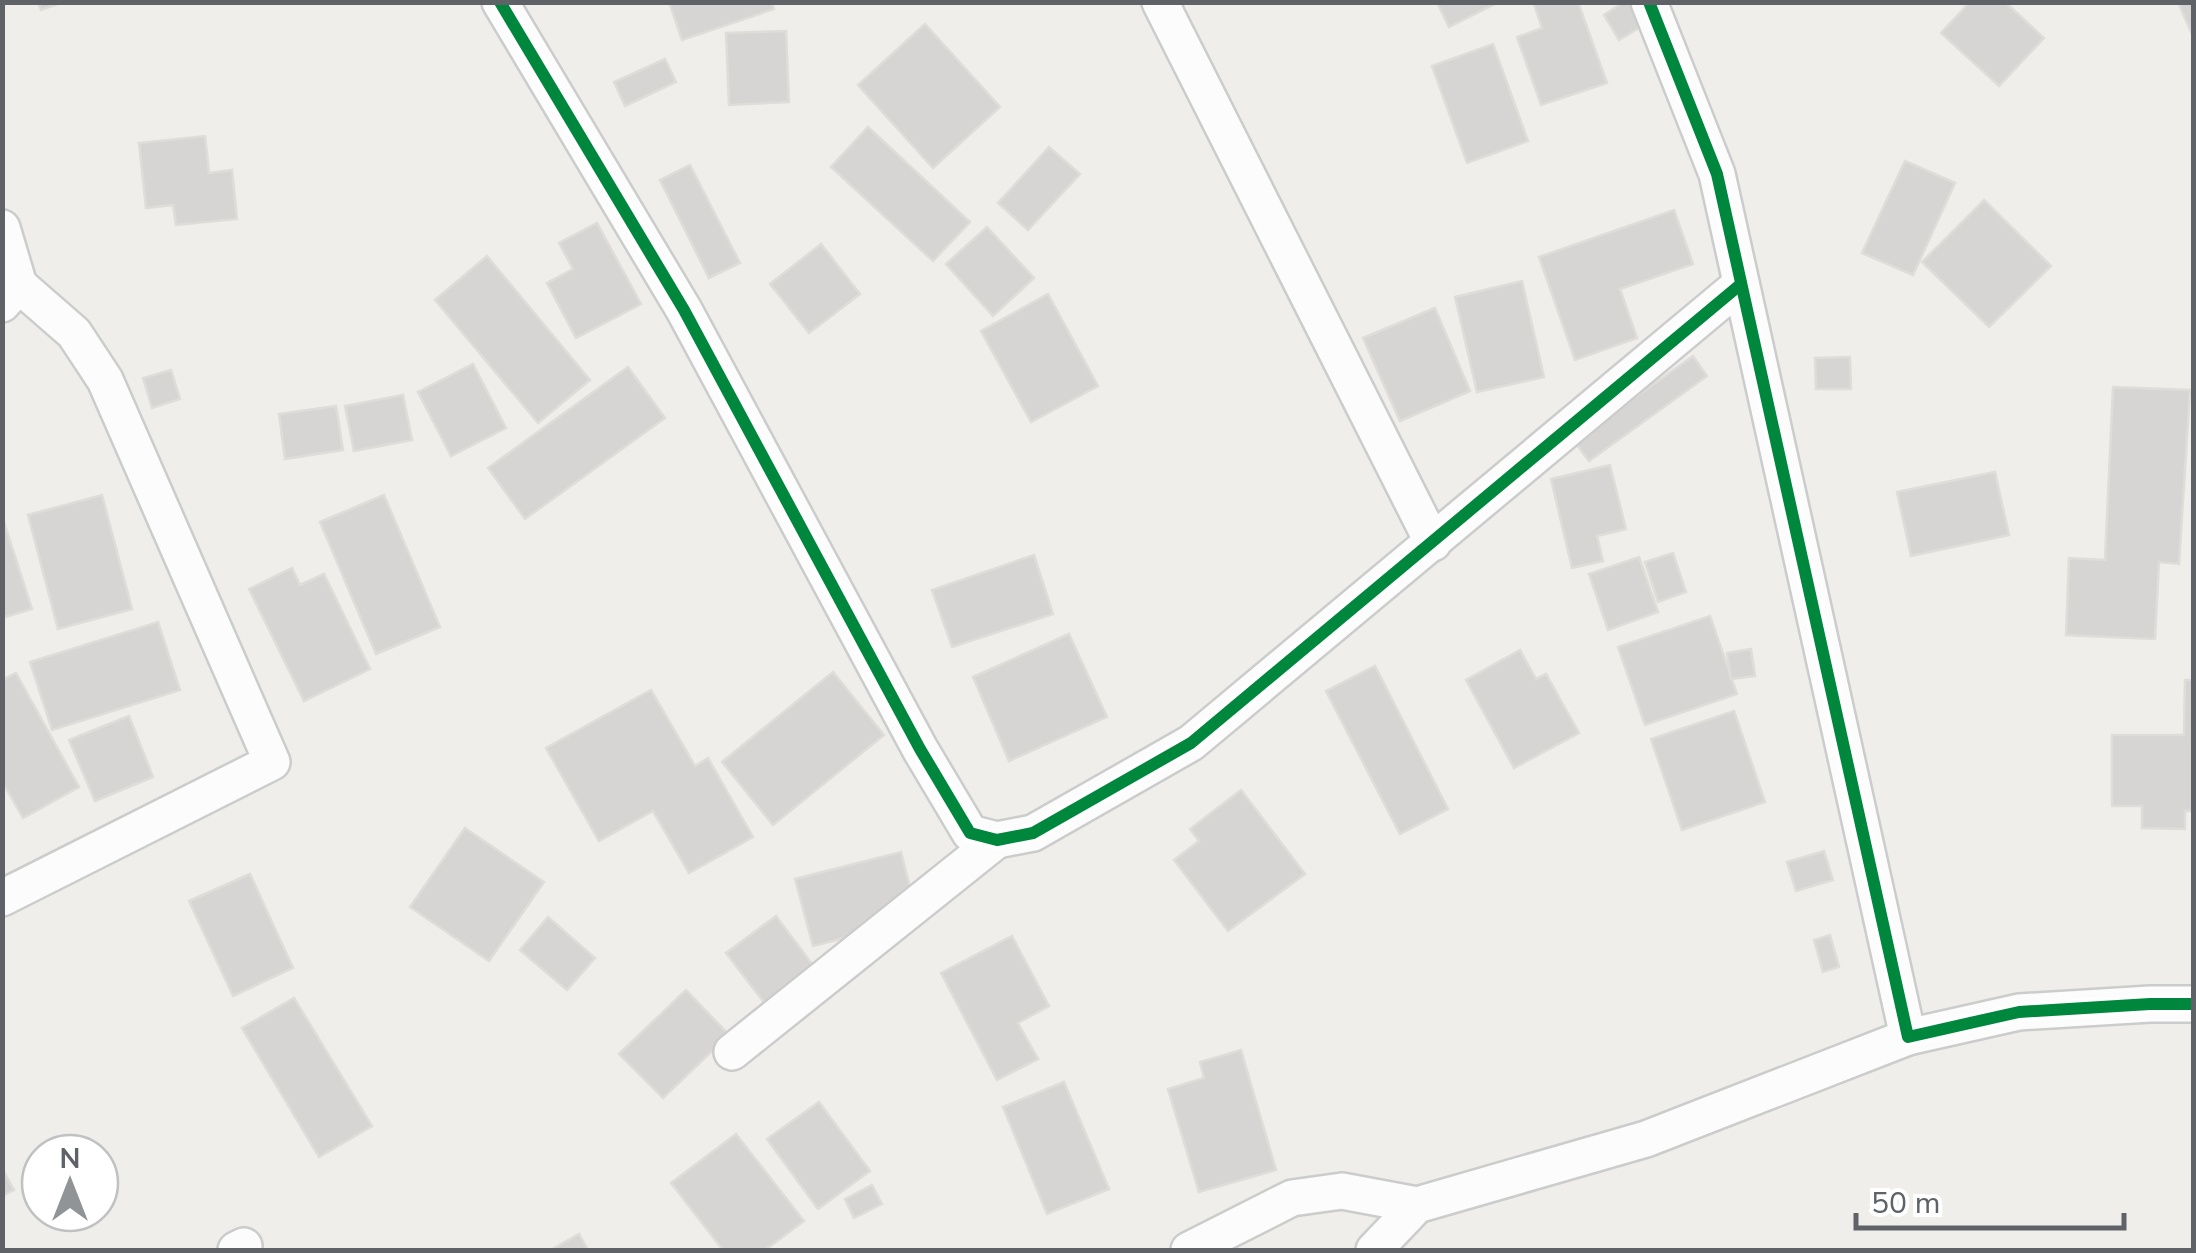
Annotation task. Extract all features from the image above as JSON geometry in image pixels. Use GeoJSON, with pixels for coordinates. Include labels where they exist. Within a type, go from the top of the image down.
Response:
{"type":"FeatureCollection","features":[{"type":"Feature","properties":{"kind":"street"},"geometry":{"type":"LineString","coordinates":[[500,2],[684,310],[930,766],[970,832],[997,840]]}},
{"type":"Feature","properties":{"kind":"street"},"geometry":{"type":"LineString","coordinates":[[1160,2],[1433,543]]}},
{"type":"Feature","properties":{"kind":"street"},"geometry":{"type":"LineString","coordinates":[[1649,2],[1716,174],[1908,1037]]}},
{"type":"Feature","properties":{"kind":"street"},"geometry":{"type":"LineString","coordinates":[[2,228],[11,294],[74,334],[105,380],[272,762],[2,898]]}},
{"type":"Feature","properties":{"kind":"street"},"geometry":{"type":"LineString","coordinates":[[732,1052],[997,840],[1032,832],[1192,743],[1741,284]]}},
{"type":"Feature","properties":{"kind":"street"},"geometry":{"type":"LineString","coordinates":[[1189,1250],[1292,1198],[1342,1191],[1417,1205],[1646,1140],[1908,1037],[2019,1012],[2194,1004]]}},
{"type":"Feature","properties":{"kind":"street"},"geometry":{"type":"LineString","coordinates":[[1374,1250],[1417,1205]]}},
{"type":"Feature","properties":{"kind":"building"},"geometry":{"type":"Polygon","coordinates":[[[38,2],[63,2],[41,10],[38,2]]]}},
{"type":"Feature","properties":{"kind":"building"},"geometry":{"type":"Polygon","coordinates":[[[669,2],[772,2],[774,9],[682,40],[669,2]]]}},
{"type":"Feature","properties":{"kind":"building"},"geometry":{"type":"Polygon","coordinates":[[[1437,2],[1499,2],[1449,27],[1437,2]]]}},
{"type":"Feature","properties":{"kind":"building"},"geometry":{"type":"Polygon","coordinates":[[[1578,2],[1607,83],[1541,105],[1517,37],[1542,28],[1534,4],[1578,2]]]}},
{"type":"Feature","properties":{"kind":"building"},"geometry":{"type":"Polygon","coordinates":[[[1628,2],[1642,26],[1619,40],[1604,15],[1628,2]]]}},
{"type":"Feature","properties":{"kind":"building"},"geometry":{"type":"Polygon","coordinates":[[[1970,2],[2005,2],[2044,38],[1999,86],[1941,33],[1970,2]]]}},
{"type":"Feature","properties":{"kind":"building"},"geometry":{"type":"Polygon","coordinates":[[[2178,2],[2194,2],[2194,39],[2178,2]]]}},
{"type":"Feature","properties":{"kind":"building"},"geometry":{"type":"Polygon","coordinates":[[[925,24],[1000,107],[933,168],[858,85],[925,24]]]}},
{"type":"Feature","properties":{"kind":"building"},"geometry":{"type":"Polygon","coordinates":[[[786,31],[789,102],[729,105],[726,33],[786,31]]]}},
{"type":"Feature","properties":{"kind":"building"},"geometry":{"type":"Polygon","coordinates":[[[1493,44],[1528,141],[1467,163],[1432,66],[1493,44]]]}},
{"type":"Feature","properties":{"kind":"building"},"geometry":{"type":"Polygon","coordinates":[[[665,59],[676,82],[625,106],[614,82],[665,59]]]}},
{"type":"Feature","properties":{"kind":"building"},"geometry":{"type":"Polygon","coordinates":[[[868,127],[970,222],[933,261],[831,167],[868,127]]]}},
{"type":"Feature","properties":{"kind":"building"},"geometry":{"type":"Polygon","coordinates":[[[205,136],[209,173],[232,170],[237,219],[176,225],[173,205],[146,208],[139,143],[205,136]]]}},
{"type":"Feature","properties":{"kind":"building"},"geometry":{"type":"Polygon","coordinates":[[[1049,147],[1080,174],[1028,230],[998,203],[1049,147]]]}},
{"type":"Feature","properties":{"kind":"building"},"geometry":{"type":"Polygon","coordinates":[[[1905,161],[1955,183],[1913,275],[1862,253],[1905,161]]]}},
{"type":"Feature","properties":{"kind":"building"},"geometry":{"type":"Polygon","coordinates":[[[690,165],[740,263],[709,278],[660,180],[690,165]]]}},
{"type":"Feature","properties":{"kind":"building"},"geometry":{"type":"Polygon","coordinates":[[[1984,200],[2051,266],[1989,327],[1922,262],[1984,200]]]}},
{"type":"Feature","properties":{"kind":"building"},"geometry":{"type":"Polygon","coordinates":[[[1674,210],[1693,264],[1620,289],[1637,338],[1575,360],[1539,257],[1674,210]]]}},
{"type":"Feature","properties":{"kind":"building"},"geometry":{"type":"Polygon","coordinates":[[[597,223],[641,304],[576,338],[547,283],[573,269],[559,243],[597,223]]]}},
{"type":"Feature","properties":{"kind":"building"},"geometry":{"type":"Polygon","coordinates":[[[987,227],[1034,278],[993,316],[946,264],[987,227]]]}},
{"type":"Feature","properties":{"kind":"building"},"geometry":{"type":"Polygon","coordinates":[[[821,244],[860,294],[809,333],[770,284],[821,244]]]}},
{"type":"Feature","properties":{"kind":"building"},"geometry":{"type":"Polygon","coordinates":[[[487,256],[590,380],[538,423],[435,300],[487,256]]]}},
{"type":"Feature","properties":{"kind":"building"},"geometry":{"type":"Polygon","coordinates":[[[1522,281],[1544,377],[1477,392],[1455,297],[1522,281]]]}},
{"type":"Feature","properties":{"kind":"building"},"geometry":{"type":"Polygon","coordinates":[[[1048,294],[1098,386],[1031,422],[981,331],[1048,294]]]}},
{"type":"Feature","properties":{"kind":"building"},"geometry":{"type":"Polygon","coordinates":[[[1435,308],[1470,391],[1400,421],[1363,338],[1435,308]]]}},
{"type":"Feature","properties":{"kind":"building"},"geometry":{"type":"Polygon","coordinates":[[[1693,356],[1707,376],[1589,461],[1574,441],[1693,356]]]}},
{"type":"Feature","properties":{"kind":"building"},"geometry":{"type":"Polygon","coordinates":[[[1850,357],[1851,389],[1816,389],[1815,358],[1850,357]]]}},
{"type":"Feature","properties":{"kind":"building"},"geometry":{"type":"Polygon","coordinates":[[[473,364],[506,428],[451,456],[418,392],[473,364]]]}},
{"type":"Feature","properties":{"kind":"building"},"geometry":{"type":"Polygon","coordinates":[[[628,367],[665,418],[525,519],[488,468],[628,367]]]}},
{"type":"Feature","properties":{"kind":"building"},"geometry":{"type":"Polygon","coordinates":[[[171,370],[180,399],[152,408],[143,378],[171,370]]]}},
{"type":"Feature","properties":{"kind":"building"},"geometry":{"type":"Polygon","coordinates":[[[2113,387],[2190,390],[2179,564],[2159,562],[2155,639],[2066,635],[2069,558],[2105,560],[2113,387]]]}},
{"type":"Feature","properties":{"kind":"building"},"geometry":{"type":"Polygon","coordinates":[[[403,395],[412,440],[354,451],[345,406],[403,395]]]}},
{"type":"Feature","properties":{"kind":"building"},"geometry":{"type":"Polygon","coordinates":[[[336,406],[343,450],[285,459],[279,414],[336,406]]]}},
{"type":"Feature","properties":{"kind":"building"},"geometry":{"type":"Polygon","coordinates":[[[1610,465],[1626,529],[1597,536],[1603,561],[1572,568],[1551,479],[1610,465]]]}},
{"type":"Feature","properties":{"kind":"building"},"geometry":{"type":"Polygon","coordinates":[[[1995,472],[2009,535],[1911,556],[1897,492],[1995,472]]]}},
{"type":"Feature","properties":{"kind":"building"},"geometry":{"type":"Polygon","coordinates":[[[102,495],[132,609],[58,629],[28,515],[102,495]]]}},
{"type":"Feature","properties":{"kind":"building"},"geometry":{"type":"Polygon","coordinates":[[[384,495],[440,627],[376,654],[320,522],[384,495]]]}},
{"type":"Feature","properties":{"kind":"building"},"geometry":{"type":"Polygon","coordinates":[[[2,516],[32,609],[2,618],[2,516]]]}},
{"type":"Feature","properties":{"kind":"building"},"geometry":{"type":"Polygon","coordinates":[[[1673,553],[1686,592],[1658,602],[1645,562],[1673,553]]]}},
{"type":"Feature","properties":{"kind":"building"},"geometry":{"type":"Polygon","coordinates":[[[1034,555],[1053,614],[952,647],[932,590],[1034,555]]]}},
{"type":"Feature","properties":{"kind":"building"},"geometry":{"type":"Polygon","coordinates":[[[1639,557],[1658,612],[1608,630],[1589,574],[1639,557]]]}},
{"type":"Feature","properties":{"kind":"building"},"geometry":{"type":"Polygon","coordinates":[[[292,568],[300,585],[324,574],[370,669],[304,701],[249,589],[292,568]]]}},
{"type":"Feature","properties":{"kind":"building"},"geometry":{"type":"Polygon","coordinates":[[[1710,616],[1737,694],[1645,725],[1618,647],[1710,616]]]}},
{"type":"Feature","properties":{"kind":"building"},"geometry":{"type":"Polygon","coordinates":[[[158,622],[180,690],[52,730],[30,662],[158,622]]]}},
{"type":"Feature","properties":{"kind":"building"},"geometry":{"type":"Polygon","coordinates":[[[1069,634],[1107,717],[1009,761],[973,677],[1069,634]]]}},
{"type":"Feature","properties":{"kind":"building"},"geometry":{"type":"Polygon","coordinates":[[[1751,649],[1755,676],[1731,679],[1727,653],[1751,649]]]}},
{"type":"Feature","properties":{"kind":"building"},"geometry":{"type":"Polygon","coordinates":[[[1520,650],[1536,679],[1546,674],[1579,733],[1514,768],[1466,680],[1520,650]]]}},
{"type":"Feature","properties":{"kind":"building"},"geometry":{"type":"Polygon","coordinates":[[[1375,666],[1448,809],[1400,834],[1326,691],[1375,666]]]}},
{"type":"Feature","properties":{"kind":"building"},"geometry":{"type":"Polygon","coordinates":[[[833,672],[884,735],[773,825],[722,762],[833,672]]]}},
{"type":"Feature","properties":{"kind":"building"},"geometry":{"type":"Polygon","coordinates":[[[16,673],[79,787],[23,818],[2,781],[2,680],[16,673]]]}},
{"type":"Feature","properties":{"kind":"building"},"geometry":{"type":"Polygon","coordinates":[[[2185,680],[2194,680],[2194,811],[2185,811],[2185,829],[2142,828],[2142,806],[2112,806],[2112,735],[2184,735],[2185,680]]]}},
{"type":"Feature","properties":{"kind":"building"},"geometry":{"type":"Polygon","coordinates":[[[651,690],[695,766],[708,758],[753,837],[689,873],[653,811],[599,841],[546,748],[651,690]]]}},
{"type":"Feature","properties":{"kind":"building"},"geometry":{"type":"Polygon","coordinates":[[[1734,711],[1765,802],[1682,830],[1651,739],[1734,711]]]}},
{"type":"Feature","properties":{"kind":"building"},"geometry":{"type":"Polygon","coordinates":[[[129,716],[153,777],[95,801],[69,740],[129,716]]]}},
{"type":"Feature","properties":{"kind":"building"},"geometry":{"type":"Polygon","coordinates":[[[1241,790],[1305,874],[1228,931],[1174,860],[1199,841],[1190,829],[1241,790]]]}},
{"type":"Feature","properties":{"kind":"building"},"geometry":{"type":"Polygon","coordinates":[[[465,828],[544,882],[489,961],[410,907],[465,828]]]}},
{"type":"Feature","properties":{"kind":"building"},"geometry":{"type":"Polygon","coordinates":[[[1824,851],[1833,880],[1796,891],[1787,862],[1824,851]]]}},
{"type":"Feature","properties":{"kind":"building"},"geometry":{"type":"Polygon","coordinates":[[[901,852],[918,919],[813,946],[795,879],[901,852]]]}},
{"type":"Feature","properties":{"kind":"building"},"geometry":{"type":"Polygon","coordinates":[[[250,874],[293,968],[233,996],[189,901],[250,874]]]}},
{"type":"Feature","properties":{"kind":"building"},"geometry":{"type":"Polygon","coordinates":[[[776,916],[818,972],[769,1009],[726,953],[776,916]]]}},
{"type":"Feature","properties":{"kind":"building"},"geometry":{"type":"Polygon","coordinates":[[[548,917],[595,958],[567,990],[520,950],[548,917]]]}},
{"type":"Feature","properties":{"kind":"building"},"geometry":{"type":"Polygon","coordinates":[[[1830,935],[1839,967],[1823,972],[1814,940],[1830,935]]]}},
{"type":"Feature","properties":{"kind":"building"},"geometry":{"type":"Polygon","coordinates":[[[1012,936],[1049,1006],[1018,1023],[1038,1059],[997,1080],[941,973],[1012,936]]]}},
{"type":"Feature","properties":{"kind":"building"},"geometry":{"type":"Polygon","coordinates":[[[686,990],[729,1035],[663,1098],[619,1054],[686,990]]]}},
{"type":"Feature","properties":{"kind":"building"},"geometry":{"type":"Polygon","coordinates":[[[294,998],[372,1126],[319,1157],[242,1028],[294,998]]]}},
{"type":"Feature","properties":{"kind":"building"},"geometry":{"type":"Polygon","coordinates":[[[1241,1050],[1276,1170],[1199,1192],[1168,1089],[1204,1078],[1200,1062],[1241,1050]]]}},
{"type":"Feature","properties":{"kind":"building"},"geometry":{"type":"Polygon","coordinates":[[[1064,1082],[1109,1189],[1047,1214],[1003,1107],[1064,1082]]]}},
{"type":"Feature","properties":{"kind":"building"},"geometry":{"type":"Polygon","coordinates":[[[819,1102],[870,1171],[818,1209],[767,1139],[819,1102]]]}},
{"type":"Feature","properties":{"kind":"building"},"geometry":{"type":"Polygon","coordinates":[[[736,1134],[804,1221],[765,1250],[723,1250],[671,1183],[736,1134]]]}},
{"type":"Feature","properties":{"kind":"building"},"geometry":{"type":"Polygon","coordinates":[[[2,1168],[14,1190],[2,1196],[2,1168]]]}},
{"type":"Feature","properties":{"kind":"building"},"geometry":{"type":"Polygon","coordinates":[[[872,1185],[882,1204],[854,1218],[845,1199],[872,1185]]]}},
{"type":"Feature","properties":{"kind":"building"},"geometry":{"type":"Polygon","coordinates":[[[579,1234],[588,1250],[551,1250],[579,1234]]]}},
{"type":"Feature","properties":{"kind":"cycle path"},"geometry":{"type":"LineString","coordinates":[[500,2],[684,310],[920,749],[970,833],[997,840],[1033,833],[1191,743],[1741,284]]}},
{"type":"Feature","properties":{"kind":"cycle path"},"geometry":{"type":"LineString","coordinates":[[1649,2],[1717,174],[1908,1037],[2019,1012],[2194,1004]]}}]}
